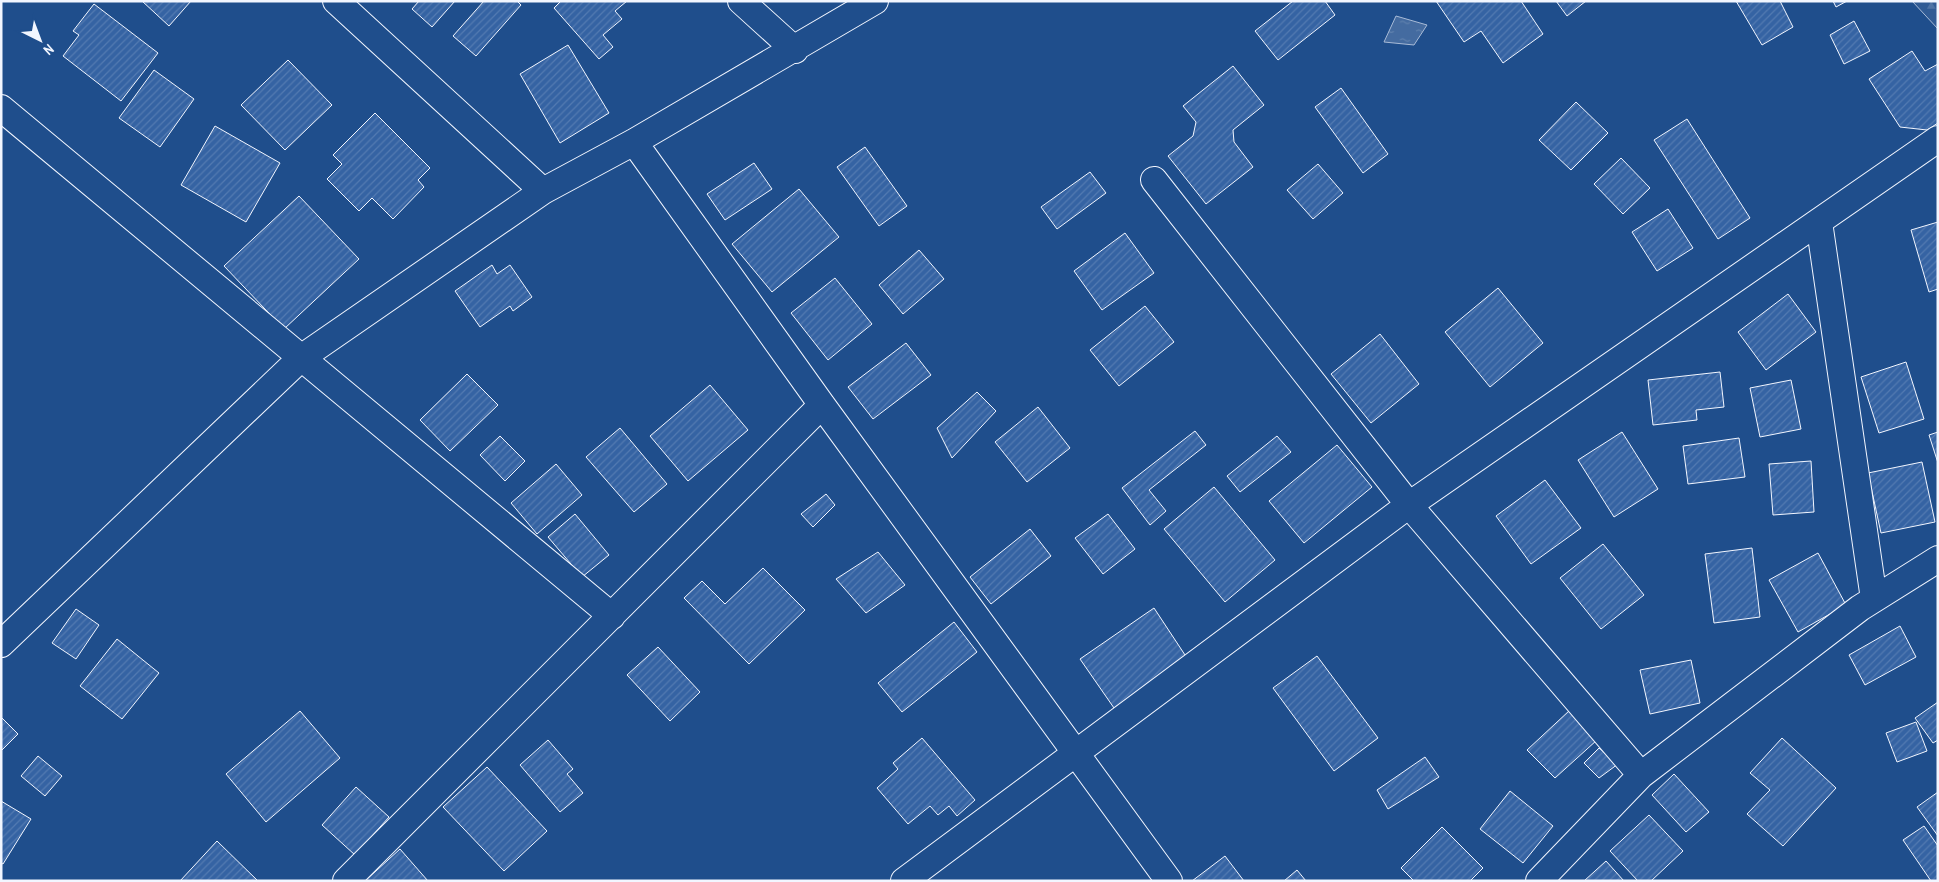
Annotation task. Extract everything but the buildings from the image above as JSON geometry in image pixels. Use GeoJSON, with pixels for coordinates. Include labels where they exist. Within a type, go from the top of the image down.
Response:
{"type":"FeatureCollection","features":[{"type":"Feature","properties":{"kind":"street"},"geometry":{"type":"LineString","coordinates":[[336,1],[543,191]]}},
{"type":"Feature","properties":{"kind":"street"},"geometry":{"type":"LineString","coordinates":[[740,1],[795,50]]}},
{"type":"Feature","properties":{"kind":"street"},"geometry":{"type":"LineString","coordinates":[[5,632],[301,358],[543,191],[634,142],[795,50],[875,1]]}},
{"type":"Feature","properties":{"kind":"street"},"geometry":{"type":"LineString","coordinates":[[1,108],[612,616]]}},
{"type":"Feature","properties":{"kind":"street"},"geometry":{"type":"LineString","coordinates":[[904,881],[1409,504],[1938,139]]}},
{"type":"Feature","properties":{"kind":"street"},"geometry":{"type":"LineString","coordinates":[[634,142],[822,405],[1169,881]]}},
{"type":"Feature","properties":{"kind":"street"},"geometry":{"type":"LineString","coordinates":[[1154,180],[1409,504],[1642,776]]}},
{"type":"Feature","properties":{"kind":"street"},"geometry":{"type":"LineString","coordinates":[[1819,222],[1874,599]]}},
{"type":"Feature","properties":{"kind":"street"},"geometry":{"type":"LineString","coordinates":[[346,881],[822,405]]}},
{"type":"Feature","properties":{"kind":"street"},"geometry":{"type":"LineString","coordinates":[[1539,881],[1642,776],[1874,599],[1938,559]]}},
{"type":"Feature","properties":{"kind":"green space"},"geometry":{"type":"Polygon","coordinates":[[[1912,1],[1938,1],[1938,29],[1912,1]]]}},
{"type":"Feature","properties":{"kind":"water"},"geometry":{"type":"Polygon","coordinates":[[[1396,16],[1427,25],[1414,45],[1384,42],[1396,16]]]}}]}
